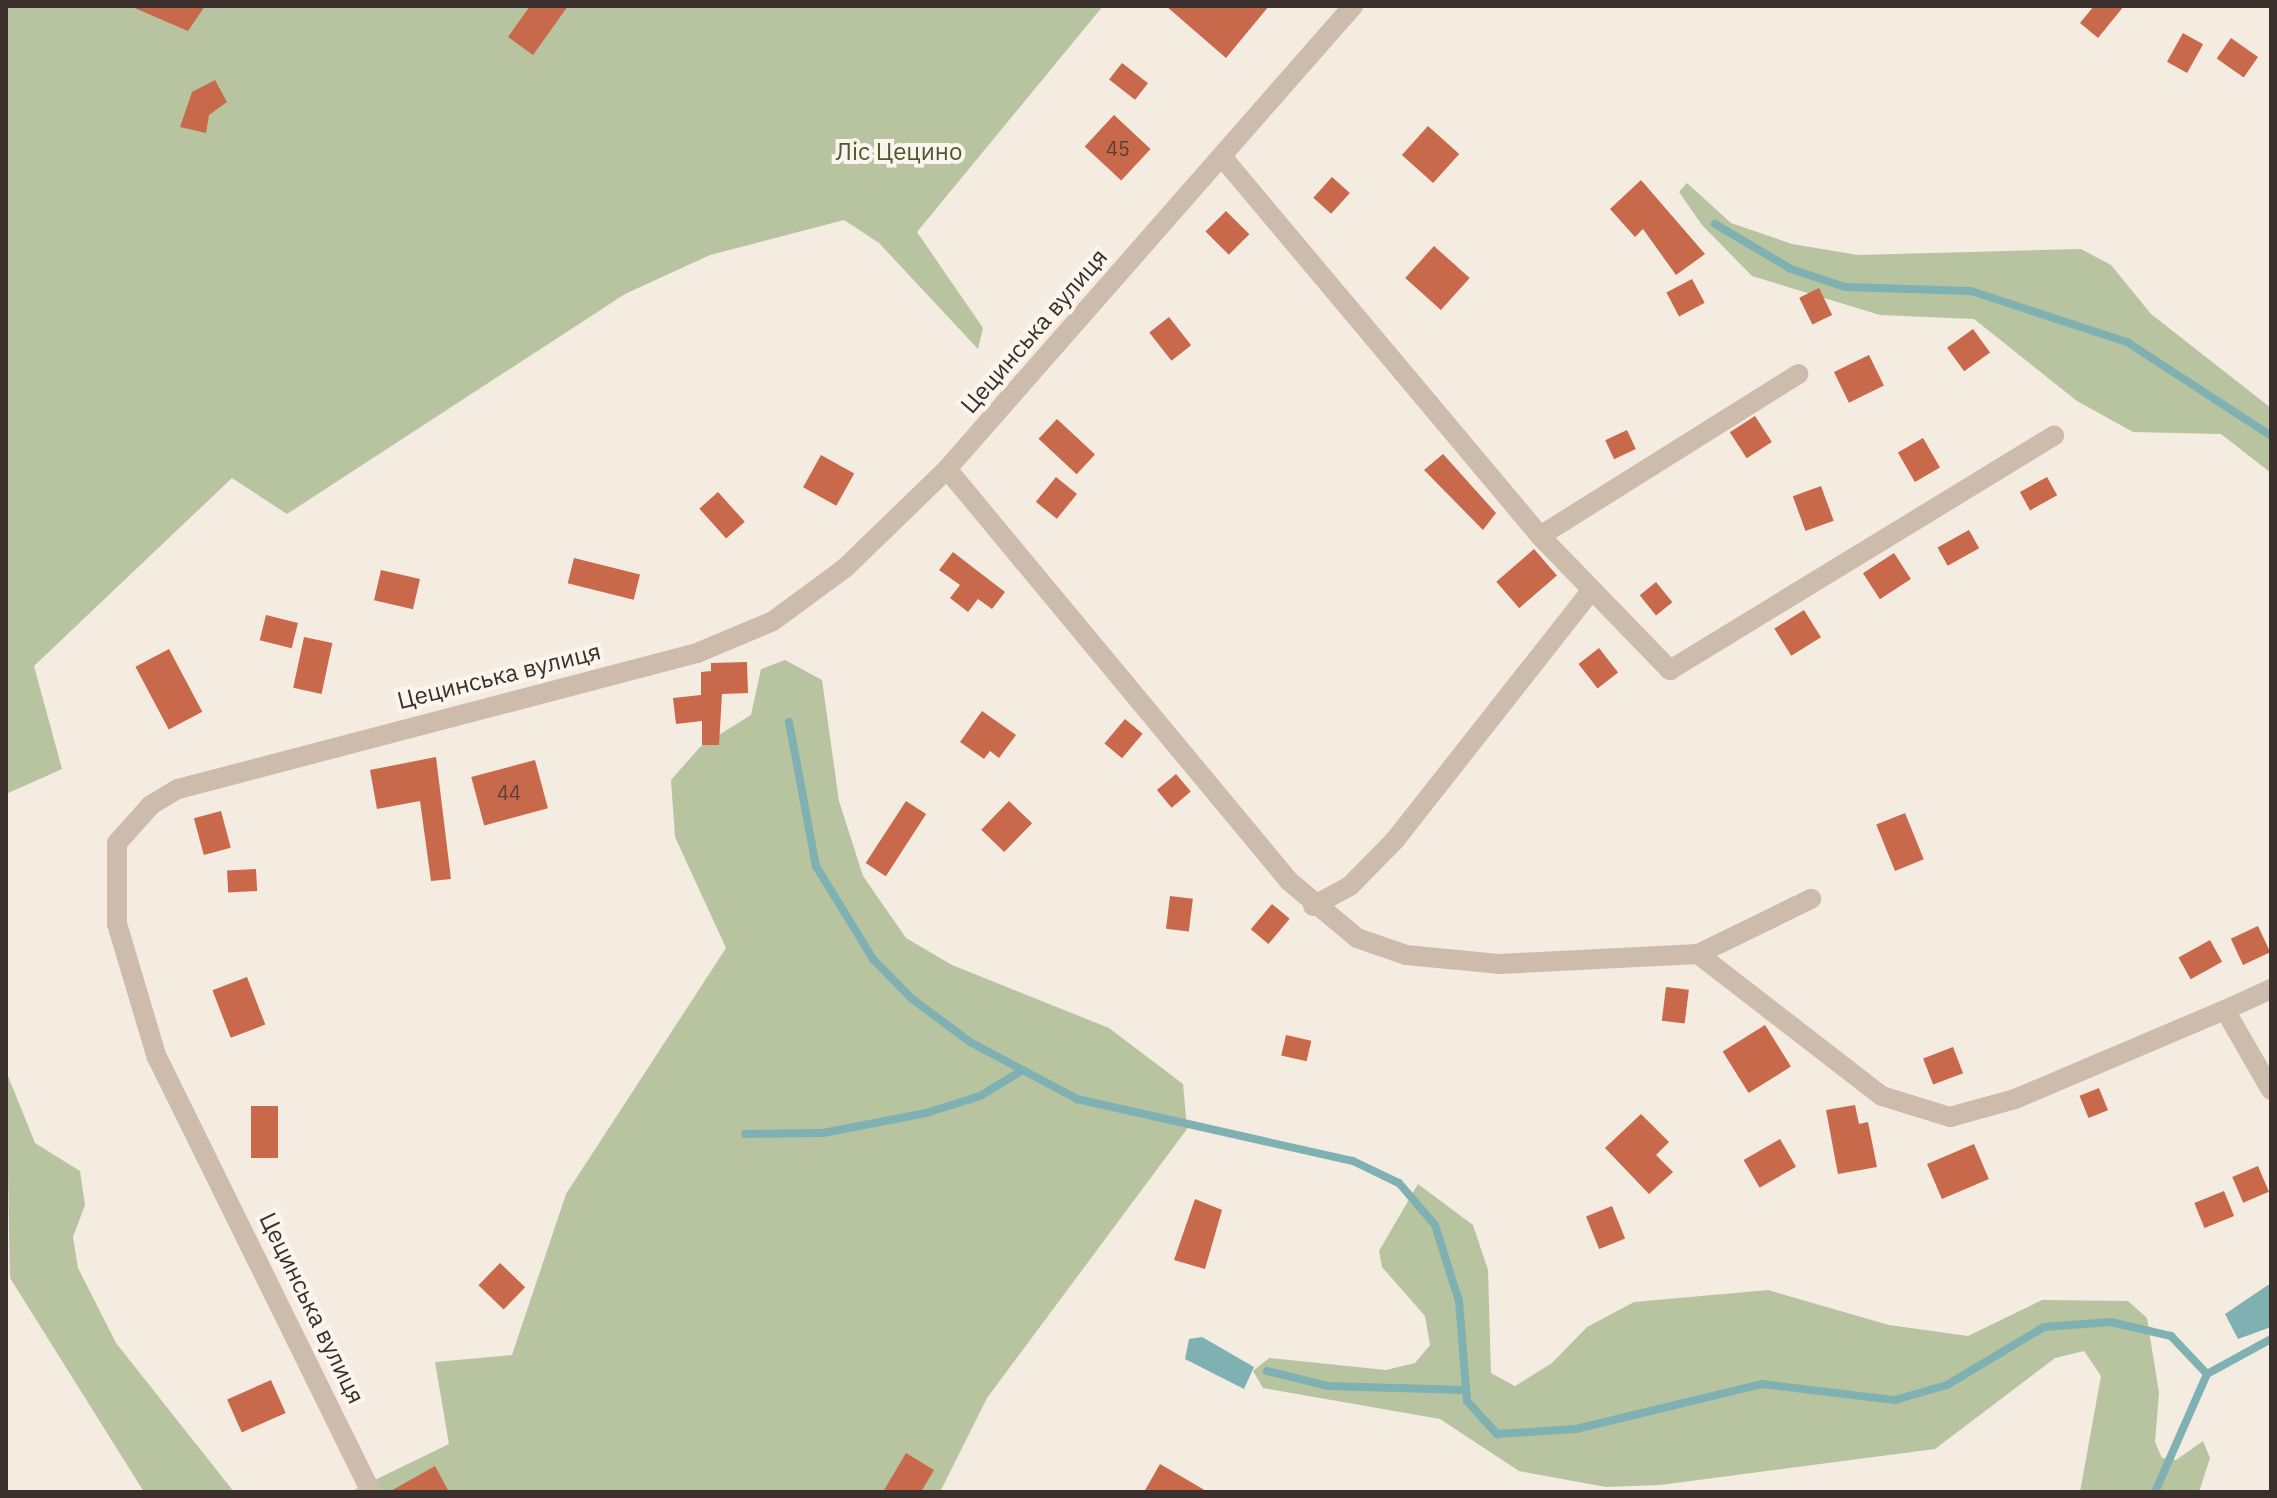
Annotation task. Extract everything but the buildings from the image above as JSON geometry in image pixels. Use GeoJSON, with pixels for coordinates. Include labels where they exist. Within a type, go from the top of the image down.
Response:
{"type":"FeatureCollection","features":[{"type":"Feature","properties":{"kind":"street","name":"Цецинська вулиця"},"geometry":{"type":"LineString","coordinates":[[371,1492],[157,1058],[117,924],[117,843],[151,805],[178,789],[697,653],[773,621],[845,568],[947,469],[1223,158],[1353,6]]}},
{"type":"Feature","properties":{"kind":"street"},"geometry":{"type":"LineString","coordinates":[[1223,158],[1540,536],[1670,670],[2054,436]]}},
{"type":"Feature","properties":{"kind":"street"},"geometry":{"type":"LineString","coordinates":[[1540,536],[1798,374]]}},
{"type":"Feature","properties":{"kind":"street"},"geometry":{"type":"LineString","coordinates":[[947,469],[1313,906],[1357,938],[1440,960],[1499,964],[1698,954],[1811,899]]}},
{"type":"Feature","properties":{"kind":"street"},"geometry":{"type":"LineString","coordinates":[[1313,906],[1350,886],[1395,840],[1591,591]]}},
{"type":"Feature","properties":{"kind":"street"},"geometry":{"type":"LineString","coordinates":[[1698,954],[1882,1096],[1950,1117],[2015,1099],[2271,989]]}},
{"type":"Feature","properties":{"kind":"street"},"geometry":{"type":"LineString","coordinates":[[2225,1010],[2271,1090]]}},
{"type":"Feature","properties":{"kind":"green space","name":"Ліс Цецино"},"geometry":{"type":"Polygon","coordinates":[[[6,6],[1103,6],[917,232],[983,328],[978,349],[879,243],[844,220],[710,255],[625,294],[287,514],[232,478],[34,666],[62,769],[6,794],[6,6]]]}},
{"type":"Feature","properties":{"kind":"green space"},"geometry":{"type":"Polygon","coordinates":[[[1687,183],[1731,223],[1792,244],[1858,255],[2081,249],[2111,265],[2151,314],[2271,408],[2271,473],[2221,434],[2133,432],[2077,401],[1974,319],[1880,315],[1752,276],[1702,225],[1679,192],[1687,183]]]}},
{"type":"Feature","properties":{"kind":"green space"},"geometry":{"type":"Polygon","coordinates":[[[785,660],[822,680],[839,801],[863,876],[906,938],[952,965],[1109,1028],[1183,1084],[1187,1129],[987,1398],[940,1492],[350,1492],[449,1444],[435,1362],[512,1355],[566,1194],[726,948],[675,837],[671,780],[701,746],[751,715],[761,669],[785,660]]]}},
{"type":"Feature","properties":{"kind":"green space"},"geometry":{"type":"Polygon","coordinates":[[[6,1071],[35,1143],[80,1171],[85,1205],[73,1237],[78,1268],[116,1343],[234,1492],[144,1492],[10,1278],[6,1071]]]}},
{"type":"Feature","properties":{"kind":"green space"},"geometry":{"type":"Polygon","coordinates":[[[1418,1184],[1473,1225],[1488,1270],[1491,1373],[1515,1386],[1552,1363],[1587,1327],[1634,1302],[1768,1290],[1889,1325],[1968,1336],[2042,1300],[2128,1301],[2147,1318],[2159,1393],[2155,1442],[2162,1458],[2176,1460],[2203,1441],[2210,1458],[2199,1492],[2080,1492],[2101,1376],[2084,1351],[2055,1358],[1935,1449],[1660,1485],[1606,1487],[1519,1471],[1440,1419],[1263,1388],[1253,1371],[1269,1358],[1386,1370],[1415,1363],[1430,1345],[1425,1316],[1382,1267],[1379,1251],[1418,1184]]]}},
{"type":"Feature","properties":{"kind":"water"},"geometry":{"type":"Polygon","coordinates":[[[2271,1283],[2271,1327],[2238,1339],[2225,1314],[2271,1283]]]}},
{"type":"Feature","properties":{"kind":"water"},"geometry":{"type":"Polygon","coordinates":[[[1202,1337],[1254,1367],[1244,1389],[1185,1359],[1189,1339],[1202,1337]]]}},
{"type":"Feature","properties":{"kind":"waterway"},"geometry":{"type":"LineString","coordinates":[[1715,224],[1791,269],[1845,287],[1971,291],[2127,342],[2271,436]]}},
{"type":"Feature","properties":{"kind":"waterway"},"geometry":{"type":"LineString","coordinates":[[789,722],[816,866],[873,959],[911,998],[970,1042],[1077,1099],[1353,1161],[1399,1183],[1435,1225],[1459,1301],[1467,1401],[1497,1434],[1576,1429],[1762,1384],[1895,1400],[1947,1385],[2044,1327],[2111,1322],[2171,1336],[2207,1374],[2271,1339]]}},
{"type":"Feature","properties":{"kind":"waterway"},"geometry":{"type":"LineString","coordinates":[[745,1134],[823,1133],[926,1113],[980,1096],[1023,1070]]}},
{"type":"Feature","properties":{"kind":"waterway"},"geometry":{"type":"LineString","coordinates":[[1267,1371],[1328,1386],[1465,1390]]}},
{"type":"Feature","properties":{"kind":"waterway"},"geometry":{"type":"LineString","coordinates":[[2155,1492],[2207,1374]]}}]}
